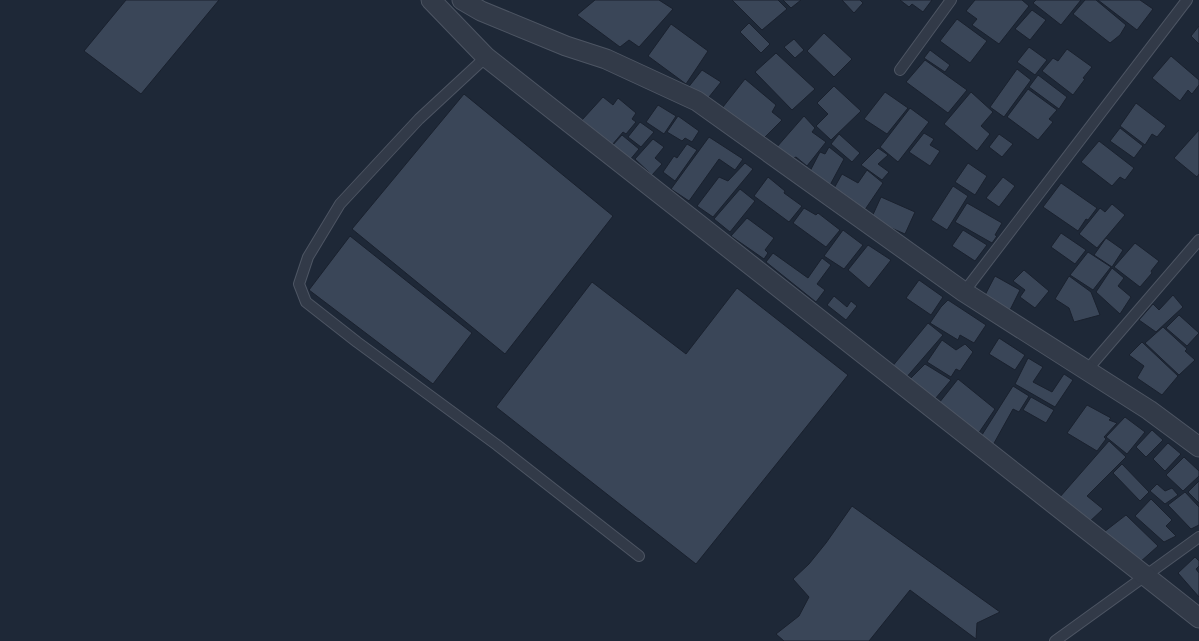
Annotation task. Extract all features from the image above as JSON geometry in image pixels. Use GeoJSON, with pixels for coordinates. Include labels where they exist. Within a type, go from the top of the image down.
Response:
{"type":"FeatureCollection","features":[{"type":"Feature","properties":{"kind":"street"},"geometry":{"type":"LineString","coordinates":[[431,0],[486,57],[1199,618]]}},
{"type":"Feature","properties":{"kind":"street"},"geometry":{"type":"LineString","coordinates":[[462,0],[481,11],[566,46],[606,59],[697,101],[964,292],[1149,410],[1199,448]]}},
{"type":"Feature","properties":{"kind":"lane"},"geometry":{"type":"LineString","coordinates":[[900,70],[951,0]]}},
{"type":"Feature","properties":{"kind":"lane"},"geometry":{"type":"LineString","coordinates":[[964,292],[1186,0]]}},
{"type":"Feature","properties":{"kind":"lane"},"geometry":{"type":"LineString","coordinates":[[486,57],[419,119],[340,204],[308,257],[299,284],[306,302],[497,445],[639,556]]}},
{"type":"Feature","properties":{"kind":"lane"},"geometry":{"type":"LineString","coordinates":[[1086,370],[1199,240]]}},
{"type":"Feature","properties":{"kind":"lane"},"geometry":{"type":"LineString","coordinates":[[1055,641],[1199,537]]}},
{"type":"Feature","properties":{"kind":"building"},"geometry":{"type":"Polygon","coordinates":[[[126,0],[219,0],[141,94],[84,51],[126,0]]]}},
{"type":"Feature","properties":{"kind":"building"},"geometry":{"type":"Polygon","coordinates":[[[595,0],[659,0],[673,9],[639,47],[629,40],[620,47],[577,15],[595,0]]]}},
{"type":"Feature","properties":{"kind":"building"},"geometry":{"type":"Polygon","coordinates":[[[732,0],[778,0],[787,9],[762,30],[732,0]]]}},
{"type":"Feature","properties":{"kind":"building"},"geometry":{"type":"Polygon","coordinates":[[[783,0],[801,0],[791,8],[783,0]]]}},
{"type":"Feature","properties":{"kind":"building"},"geometry":{"type":"Polygon","coordinates":[[[842,0],[860,0],[863,3],[854,13],[842,0]]]}},
{"type":"Feature","properties":{"kind":"building"},"geometry":{"type":"Polygon","coordinates":[[[900,0],[932,0],[923,12],[912,4],[909,7],[900,0]]]}},
{"type":"Feature","properties":{"kind":"building"},"geometry":{"type":"Polygon","coordinates":[[[975,0],[1022,0],[1029,6],[999,44],[972,25],[977,19],[966,11],[975,0]]]}},
{"type":"Feature","properties":{"kind":"building"},"geometry":{"type":"Polygon","coordinates":[[[1036,0],[1081,0],[1061,25],[1033,3],[1036,0]]]}},
{"type":"Feature","properties":{"kind":"building"},"geometry":{"type":"Polygon","coordinates":[[[1085,0],[1096,0],[1126,25],[1120,35],[1110,43],[1073,14],[1085,0]]]}},
{"type":"Feature","properties":{"kind":"building"},"geometry":{"type":"Polygon","coordinates":[[[1098,0],[1140,0],[1153,9],[1137,30],[1098,0]]]}},
{"type":"Feature","properties":{"kind":"building"},"geometry":{"type":"Polygon","coordinates":[[[1032,10],[1046,20],[1030,40],[1015,29],[1032,10]]]}},
{"type":"Feature","properties":{"kind":"building"},"geometry":{"type":"Polygon","coordinates":[[[957,19],[987,41],[970,63],[940,41],[957,19]]]}},
{"type":"Feature","properties":{"kind":"building"},"geometry":{"type":"Polygon","coordinates":[[[749,23],[770,44],[761,53],[740,32],[749,23]]]}},
{"type":"Feature","properties":{"kind":"building"},"geometry":{"type":"Polygon","coordinates":[[[671,24],[708,51],[686,84],[648,56],[671,24]]]}},
{"type":"Feature","properties":{"kind":"building"},"geometry":{"type":"Polygon","coordinates":[[[1199,26],[1199,44],[1191,36],[1199,26]]]}},
{"type":"Feature","properties":{"kind":"building"},"geometry":{"type":"Polygon","coordinates":[[[824,33],[852,59],[834,77],[807,51],[824,33]]]}},
{"type":"Feature","properties":{"kind":"building"},"geometry":{"type":"Polygon","coordinates":[[[794,39],[804,50],[795,58],[784,47],[794,39]]]}},
{"type":"Feature","properties":{"kind":"building"},"geometry":{"type":"Polygon","coordinates":[[[1029,47],[1047,60],[1035,75],[1017,62],[1029,47]]]}},
{"type":"Feature","properties":{"kind":"building"},"geometry":{"type":"Polygon","coordinates":[[[1067,49],[1092,67],[1073,95],[1042,71],[1053,58],[1058,61],[1067,49]]]}},
{"type":"Feature","properties":{"kind":"building"},"geometry":{"type":"Polygon","coordinates":[[[930,50],[950,65],[945,72],[924,58],[930,50]]]}},
{"type":"Feature","properties":{"kind":"building"},"geometry":{"type":"Polygon","coordinates":[[[776,53],[815,89],[792,110],[755,72],[776,53]]]}},
{"type":"Feature","properties":{"kind":"building"},"geometry":{"type":"Polygon","coordinates":[[[1171,56],[1199,80],[1199,85],[1192,94],[1188,90],[1180,101],[1152,78],[1171,56]]]}},
{"type":"Feature","properties":{"kind":"building"},"geometry":{"type":"Polygon","coordinates":[[[925,60],[967,90],[948,113],[906,82],[925,60]]]}},
{"type":"Feature","properties":{"kind":"building"},"geometry":{"type":"Polygon","coordinates":[[[1017,69],[1031,80],[1004,117],[990,107],[1017,69]]]}},
{"type":"Feature","properties":{"kind":"building"},"geometry":{"type":"Polygon","coordinates":[[[702,70],[721,82],[705,102],[687,89],[702,70]]]}},
{"type":"Feature","properties":{"kind":"building"},"geometry":{"type":"Polygon","coordinates":[[[1038,75],[1067,97],[1059,109],[1029,87],[1038,75]]]}},
{"type":"Feature","properties":{"kind":"building"},"geometry":{"type":"Polygon","coordinates":[[[745,79],[776,105],[772,112],[782,120],[760,142],[719,112],[745,79]]]}},
{"type":"Feature","properties":{"kind":"building"},"geometry":{"type":"Polygon","coordinates":[[[834,86],[861,111],[831,140],[816,126],[828,114],[817,103],[834,86]]]}},
{"type":"Feature","properties":{"kind":"building"},"geometry":{"type":"Polygon","coordinates":[[[1028,89],[1057,110],[1049,119],[1053,122],[1038,140],[1007,117],[1028,89]]]}},
{"type":"Feature","properties":{"kind":"building"},"geometry":{"type":"Polygon","coordinates":[[[885,92],[908,108],[887,134],[864,119],[885,92]]]}},
{"type":"Feature","properties":{"kind":"building"},"geometry":{"type":"Polygon","coordinates":[[[971,92],[993,112],[981,126],[990,134],[977,151],[944,124],[971,92]]]}},
{"type":"Feature","properties":{"kind":"building"},"geometry":{"type":"Polygon","coordinates":[[[464,94],[613,216],[505,354],[352,229],[464,94]]]}},
{"type":"Feature","properties":{"kind":"building"},"geometry":{"type":"Polygon","coordinates":[[[603,97],[613,105],[618,98],[636,113],[632,119],[636,122],[626,134],[623,132],[612,145],[582,120],[603,97]]]}},
{"type":"Feature","properties":{"kind":"building"},"geometry":{"type":"Polygon","coordinates":[[[1136,103],[1166,126],[1157,137],[1152,134],[1145,145],[1120,126],[1136,103]]]}},
{"type":"Feature","properties":{"kind":"building"},"geometry":{"type":"Polygon","coordinates":[[[658,105],[676,116],[664,134],[646,122],[658,105]]]}},
{"type":"Feature","properties":{"kind":"building"},"geometry":{"type":"Polygon","coordinates":[[[910,108],[929,122],[898,162],[880,147],[910,108]]]}},
{"type":"Feature","properties":{"kind":"building"},"geometry":{"type":"Polygon","coordinates":[[[678,116],[699,131],[692,142],[685,138],[682,141],[667,132],[678,116]]]}},
{"type":"Feature","properties":{"kind":"building"},"geometry":{"type":"Polygon","coordinates":[[[804,116],[815,128],[812,132],[826,142],[807,166],[796,157],[792,159],[776,148],[804,116]]]}},
{"type":"Feature","properties":{"kind":"building"},"geometry":{"type":"Polygon","coordinates":[[[640,122],[654,132],[641,147],[628,137],[640,122]]]}},
{"type":"Feature","properties":{"kind":"building"},"geometry":{"type":"Polygon","coordinates":[[[1120,128],[1143,146],[1134,158],[1110,141],[1120,128]]]}},
{"type":"Feature","properties":{"kind":"building"},"geometry":{"type":"Polygon","coordinates":[[[1199,130],[1199,174],[1197,177],[1174,158],[1199,130]]]}},
{"type":"Feature","properties":{"kind":"building"},"geometry":{"type":"Polygon","coordinates":[[[924,133],[934,139],[930,145],[940,151],[930,166],[909,152],[924,133]]]}},
{"type":"Feature","properties":{"kind":"building"},"geometry":{"type":"Polygon","coordinates":[[[839,134],[860,153],[852,162],[831,144],[839,134]]]}},
{"type":"Feature","properties":{"kind":"building"},"geometry":{"type":"Polygon","coordinates":[[[999,134],[1013,144],[1002,157],[989,147],[999,134]]]}},
{"type":"Feature","properties":{"kind":"building"},"geometry":{"type":"Polygon","coordinates":[[[622,135],[639,149],[629,161],[611,147],[622,135]]]}},
{"type":"Feature","properties":{"kind":"building"},"geometry":{"type":"Polygon","coordinates":[[[709,137],[743,159],[735,170],[719,159],[689,201],[671,189],[709,137]]]}},
{"type":"Feature","properties":{"kind":"building"},"geometry":{"type":"Polygon","coordinates":[[[653,139],[664,147],[655,158],[662,164],[652,175],[635,159],[653,139]]]}},
{"type":"Feature","properties":{"kind":"building"},"geometry":{"type":"Polygon","coordinates":[[[1099,141],[1134,168],[1125,180],[1120,177],[1112,186],[1081,162],[1099,141]]]}},
{"type":"Feature","properties":{"kind":"building"},"geometry":{"type":"Polygon","coordinates":[[[687,144],[697,150],[675,181],[663,172],[674,156],[677,158],[687,144]]]}},
{"type":"Feature","properties":{"kind":"building"},"geometry":{"type":"Polygon","coordinates":[[[829,147],[844,159],[830,185],[808,175],[820,152],[825,154],[829,147]]]}},
{"type":"Feature","properties":{"kind":"building"},"geometry":{"type":"Polygon","coordinates":[[[878,148],[888,155],[878,164],[889,172],[882,180],[861,165],[878,148]]]}},
{"type":"Feature","properties":{"kind":"building"},"geometry":{"type":"Polygon","coordinates":[[[745,163],[753,169],[713,217],[697,206],[719,177],[728,181],[745,163]]]}},
{"type":"Feature","properties":{"kind":"building"},"geometry":{"type":"Polygon","coordinates":[[[968,163],[987,176],[975,195],[955,182],[968,163]]]}},
{"type":"Feature","properties":{"kind":"building"},"geometry":{"type":"Polygon","coordinates":[[[867,170],[883,183],[862,214],[832,192],[842,174],[858,183],[867,170]]]}},
{"type":"Feature","properties":{"kind":"building"},"geometry":{"type":"Polygon","coordinates":[[[768,177],[785,191],[784,193],[802,206],[789,222],[754,196],[768,177]]]}},
{"type":"Feature","properties":{"kind":"building"},"geometry":{"type":"Polygon","coordinates":[[[1003,177],[1015,186],[999,207],[986,198],[1003,177]]]}},
{"type":"Feature","properties":{"kind":"building"},"geometry":{"type":"Polygon","coordinates":[[[1061,183],[1097,208],[1078,231],[1043,207],[1061,183]]]}},
{"type":"Feature","properties":{"kind":"building"},"geometry":{"type":"Polygon","coordinates":[[[953,186],[968,196],[947,230],[931,220],[953,186]]]}},
{"type":"Feature","properties":{"kind":"building"},"geometry":{"type":"Polygon","coordinates":[[[740,189],[755,201],[730,232],[714,219],[740,189]]]}},
{"type":"Feature","properties":{"kind":"building"},"geometry":{"type":"Polygon","coordinates":[[[881,197],[915,212],[905,234],[871,219],[881,197]]]}},
{"type":"Feature","properties":{"kind":"building"},"geometry":{"type":"Polygon","coordinates":[[[967,203],[1002,223],[992,243],[955,222],[967,203]]]}},
{"type":"Feature","properties":{"kind":"building"},"geometry":{"type":"Polygon","coordinates":[[[1112,204],[1125,215],[1097,248],[1079,234],[1100,208],[1105,212],[1112,204]]]}},
{"type":"Feature","properties":{"kind":"building"},"geometry":{"type":"Polygon","coordinates":[[[804,208],[816,215],[818,213],[840,230],[826,247],[793,223],[804,208]]]}},
{"type":"Feature","properties":{"kind":"building"},"geometry":{"type":"Polygon","coordinates":[[[747,218],[774,238],[765,250],[768,253],[764,259],[731,236],[747,218]]]}},
{"type":"Feature","properties":{"kind":"building"},"geometry":{"type":"Polygon","coordinates":[[[843,230],[863,245],[844,269],[824,256],[843,230]]]}},
{"type":"Feature","properties":{"kind":"building"},"geometry":{"type":"Polygon","coordinates":[[[963,230],[987,245],[975,261],[952,246],[963,230]]]}},
{"type":"Feature","properties":{"kind":"building"},"geometry":{"type":"Polygon","coordinates":[[[1061,233],[1086,250],[1075,264],[1051,247],[1061,233]]]}},
{"type":"Feature","properties":{"kind":"building"},"geometry":{"type":"Polygon","coordinates":[[[350,236],[472,333],[433,384],[309,290],[350,236]]]}},
{"type":"Feature","properties":{"kind":"building"},"geometry":{"type":"Polygon","coordinates":[[[1106,238],[1123,250],[1112,267],[1094,255],[1106,238]]]}},
{"type":"Feature","properties":{"kind":"building"},"geometry":{"type":"Polygon","coordinates":[[[1135,243],[1159,261],[1140,287],[1114,267],[1135,243]]]}},
{"type":"Feature","properties":{"kind":"building"},"geometry":{"type":"Polygon","coordinates":[[[868,245],[891,260],[869,288],[848,270],[868,245]]]}},
{"type":"Feature","properties":{"kind":"building"},"geometry":{"type":"Polygon","coordinates":[[[1088,252],[1111,267],[1093,290],[1070,275],[1088,252]]]}},
{"type":"Feature","properties":{"kind":"building"},"geometry":{"type":"Polygon","coordinates":[[[773,253],[808,278],[822,258],[831,265],[817,284],[825,290],[816,302],[766,262],[773,253]]]}},
{"type":"Feature","properties":{"kind":"building"},"geometry":{"type":"Polygon","coordinates":[[[1112,268],[1124,278],[1118,286],[1131,297],[1120,314],[1096,292],[1112,268]]]}},
{"type":"Feature","properties":{"kind":"building"},"geometry":{"type":"Polygon","coordinates":[[[1024,270],[1049,291],[1035,308],[1020,297],[1025,290],[1013,281],[1024,270]]]}},
{"type":"Feature","properties":{"kind":"building"},"geometry":{"type":"Polygon","coordinates":[[[995,276],[1020,290],[1010,310],[984,297],[995,276]]]}},
{"type":"Feature","properties":{"kind":"building"},"geometry":{"type":"Polygon","coordinates":[[[1069,276],[1091,292],[1100,315],[1074,322],[1069,308],[1055,299],[1069,276]]]}},
{"type":"Feature","properties":{"kind":"building"},"geometry":{"type":"Polygon","coordinates":[[[919,280],[943,297],[931,315],[906,298],[919,280]]]}},
{"type":"Feature","properties":{"kind":"building"},"geometry":{"type":"Polygon","coordinates":[[[592,282],[686,354],[737,288],[848,375],[696,564],[496,407],[592,282]]]}},
{"type":"Feature","properties":{"kind":"building"},"geometry":{"type":"Polygon","coordinates":[[[1173,295],[1183,307],[1156,332],[1139,320],[1153,304],[1159,310],[1173,295]]]}},
{"type":"Feature","properties":{"kind":"building"},"geometry":{"type":"Polygon","coordinates":[[[834,296],[847,307],[851,301],[857,306],[846,320],[827,305],[834,296]]]}},
{"type":"Feature","properties":{"kind":"building"},"geometry":{"type":"Polygon","coordinates":[[[948,300],[986,325],[974,343],[960,335],[958,340],[930,323],[948,300]]]}},
{"type":"Feature","properties":{"kind":"building"},"geometry":{"type":"Polygon","coordinates":[[[1179,315],[1199,333],[1187,346],[1166,328],[1179,315]]]}},
{"type":"Feature","properties":{"kind":"building"},"geometry":{"type":"Polygon","coordinates":[[[928,323],[943,335],[905,379],[891,368],[928,323]]]}},
{"type":"Feature","properties":{"kind":"building"},"geometry":{"type":"Polygon","coordinates":[[[1163,327],[1187,349],[1185,351],[1195,360],[1179,375],[1145,343],[1163,327]]]}},
{"type":"Feature","properties":{"kind":"building"},"geometry":{"type":"Polygon","coordinates":[[[999,338],[1025,355],[1015,370],[989,354],[999,338]]]}},
{"type":"Feature","properties":{"kind":"building"},"geometry":{"type":"Polygon","coordinates":[[[942,340],[956,350],[965,344],[973,352],[960,371],[956,369],[951,377],[927,362],[942,340]]]}},
{"type":"Feature","properties":{"kind":"building"},"geometry":{"type":"Polygon","coordinates":[[[1142,342],[1178,376],[1162,395],[1137,378],[1144,366],[1129,355],[1142,342]]]}},
{"type":"Feature","properties":{"kind":"building"},"geometry":{"type":"Polygon","coordinates":[[[1028,358],[1043,367],[1033,382],[1052,392],[1064,374],[1073,380],[1055,407],[1015,384],[1028,358]]]}},
{"type":"Feature","properties":{"kind":"building"},"geometry":{"type":"Polygon","coordinates":[[[925,364],[951,380],[935,399],[909,380],[925,364]]]}},
{"type":"Feature","properties":{"kind":"building"},"geometry":{"type":"Polygon","coordinates":[[[958,379],[995,409],[978,434],[939,403],[958,379]]]}},
{"type":"Feature","properties":{"kind":"building"},"geometry":{"type":"Polygon","coordinates":[[[1013,386],[1029,396],[1019,412],[1013,409],[993,445],[980,438],[1013,386]]]}},
{"type":"Feature","properties":{"kind":"building"},"geometry":{"type":"Polygon","coordinates":[[[1031,397],[1054,410],[1046,423],[1023,410],[1031,397]]]}},
{"type":"Feature","properties":{"kind":"building"},"geometry":{"type":"Polygon","coordinates":[[[1087,405],[1111,418],[1109,420],[1117,423],[1104,437],[1106,439],[1097,451],[1067,433],[1087,405]]]}},
{"type":"Feature","properties":{"kind":"building"},"geometry":{"type":"Polygon","coordinates":[[[1125,417],[1145,432],[1127,454],[1106,437],[1125,417]]]}},
{"type":"Feature","properties":{"kind":"building"},"geometry":{"type":"Polygon","coordinates":[[[1152,430],[1163,440],[1146,457],[1136,447],[1152,430]]]}},
{"type":"Feature","properties":{"kind":"building"},"geometry":{"type":"Polygon","coordinates":[[[1109,441],[1126,457],[1087,496],[1103,509],[1087,524],[1059,498],[1109,441]]]}},
{"type":"Feature","properties":{"kind":"building"},"geometry":{"type":"Polygon","coordinates":[[[1168,443],[1181,454],[1165,471],[1153,459],[1168,443]]]}},
{"type":"Feature","properties":{"kind":"building"},"geometry":{"type":"Polygon","coordinates":[[[1184,457],[1199,471],[1199,476],[1183,491],[1166,475],[1184,457]]]}},
{"type":"Feature","properties":{"kind":"building"},"geometry":{"type":"Polygon","coordinates":[[[1122,464],[1149,492],[1140,501],[1113,473],[1122,464]]]}},
{"type":"Feature","properties":{"kind":"building"},"geometry":{"type":"Polygon","coordinates":[[[1199,481],[1199,503],[1188,492],[1199,481]]]}},
{"type":"Feature","properties":{"kind":"building"},"geometry":{"type":"Polygon","coordinates":[[[1157,484],[1165,491],[1172,488],[1178,495],[1165,504],[1150,491],[1157,484]]]}},
{"type":"Feature","properties":{"kind":"building"},"geometry":{"type":"Polygon","coordinates":[[[1185,492],[1199,507],[1199,525],[1191,529],[1168,505],[1185,492]]]}},
{"type":"Feature","properties":{"kind":"building"},"geometry":{"type":"Polygon","coordinates":[[[1151,499],[1172,520],[1166,526],[1176,536],[1164,542],[1135,516],[1151,499]]]}},
{"type":"Feature","properties":{"kind":"building"},"geometry":{"type":"Polygon","coordinates":[[[852,506],[1000,612],[977,623],[976,639],[910,590],[869,641],[784,641],[776,634],[799,616],[809,597],[793,579],[809,564],[826,543],[852,506]]]}},
{"type":"Feature","properties":{"kind":"building"},"geometry":{"type":"Polygon","coordinates":[[[1126,515],[1158,546],[1139,563],[1104,532],[1126,515]]]}},
{"type":"Feature","properties":{"kind":"building"},"geometry":{"type":"Polygon","coordinates":[[[1195,557],[1199,561],[1199,566],[1196,569],[1199,573],[1199,597],[1178,573],[1195,557]]]}}]}
